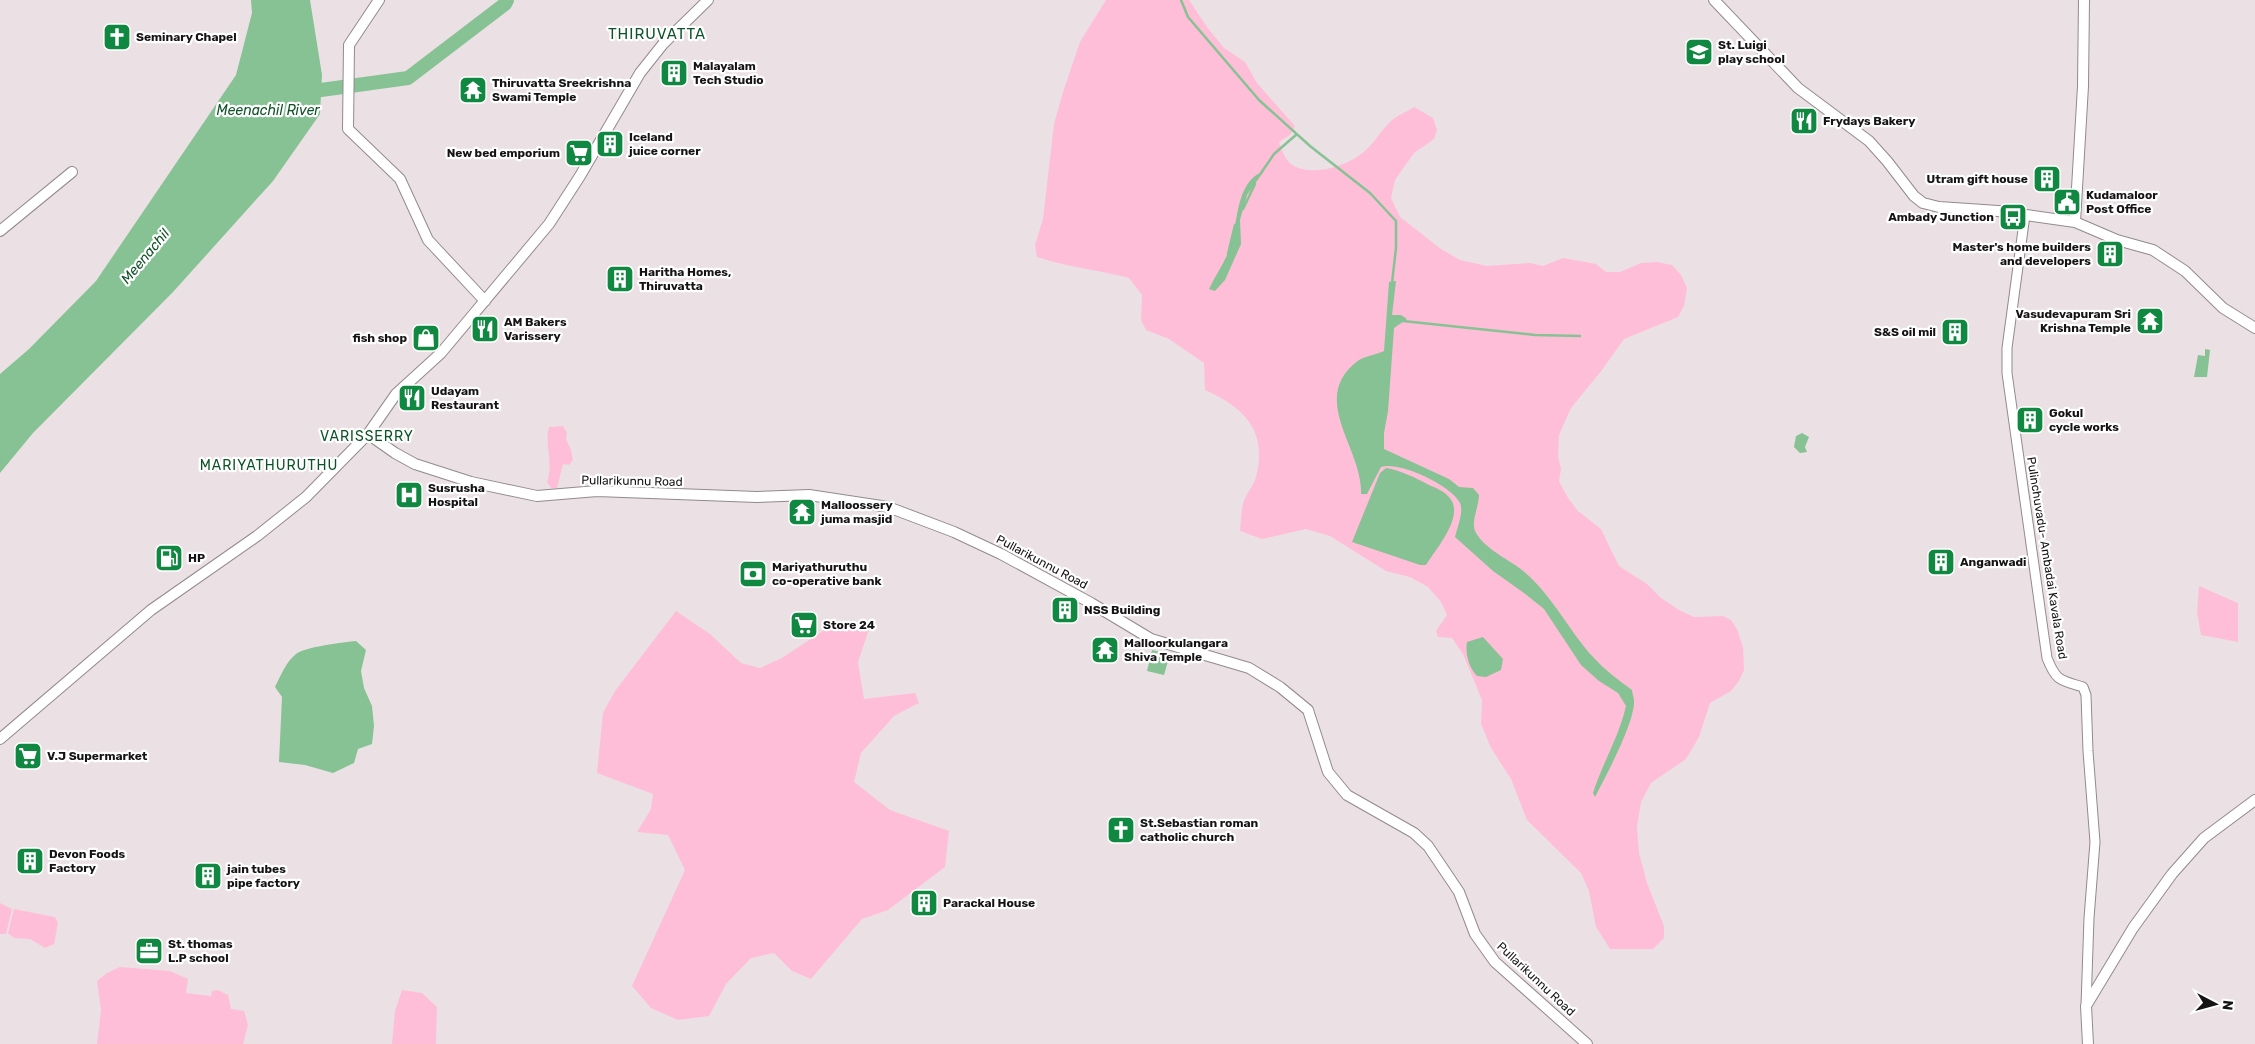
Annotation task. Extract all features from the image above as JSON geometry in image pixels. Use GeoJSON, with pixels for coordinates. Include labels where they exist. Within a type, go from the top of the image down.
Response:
{"type":"FeatureCollection","features":[{"type":"Feature","properties":{"kind":"main road"},"geometry":{"type":"LineString","coordinates":[[379,0],[349,45],[348,129],[400,179],[428,240],[485,301]]}},
{"type":"Feature","properties":{"kind":"main road"},"geometry":{"type":"LineString","coordinates":[[0,740],[151,610],[257,536],[306,497],[368,434],[396,394],[441,353],[549,224],[565,201],[651,57],[708,0]]}},
{"type":"Feature","properties":{"kind":"main road"},"geometry":{"type":"LineString","coordinates":[[1714,0],[1794,84],[1869,141],[1914,196],[1923,203],[2075,222],[2117,240],[2153,250],[2185,271],[2223,308],[2255,328]]}},
{"type":"Feature","properties":{"kind":"main road"},"geometry":{"type":"LineString","coordinates":[[2075,222],[2083,86],[2084,0]]}},
{"type":"Feature","properties":{"kind":"main road"},"geometry":{"type":"LineString","coordinates":[[0,230],[72,172]]}},
{"type":"Feature","properties":{"kind":"main road","name":"Pullarikunnu Road"},"geometry":{"type":"LineString","coordinates":[[368,434],[415,464],[471,482],[537,496],[597,491],[758,497],[809,495],[888,507],[954,532],[1001,554],[1091,603],[1150,639],[1249,668],[1280,687],[1308,710],[1328,772],[1346,795],[1414,833],[1428,846],[1459,892],[1475,934],[1496,962],[1587,1044]]}},
{"type":"Feature","properties":{"kind":"main road"},"geometry":{"type":"LineString","coordinates":[[2088,1044],[2086,1006],[2133,928],[2172,874],[2204,838],[2255,800]]}},
{"type":"Feature","properties":{"kind":"street","name":"Pulinchuvadu- Ambadai Kavala Road"},"geometry":{"type":"LineString","coordinates":[[2026,215],[2007,348],[2007,373],[2047,658],[2054,675],[2063,681],[2083,687],[2086,695],[2095,842],[2088,918],[2086,1006]]}},
{"type":"Feature","properties":{"kind":"shaded area"},"geometry":{"type":"Polygon","coordinates":[[[1106,0],[1189,0],[1224,48],[1245,62],[1257,83],[1295,126],[1290,135],[1279,142],[1287,160],[1296,167],[1323,170],[1350,161],[1365,151],[1393,119],[1414,107],[1433,118],[1437,130],[1434,139],[1414,153],[1395,180],[1391,198],[1400,217],[1441,249],[1460,260],[1487,266],[1530,263],[1543,266],[1563,258],[1596,264],[1606,272],[1620,272],[1641,263],[1657,262],[1672,265],[1681,275],[1687,288],[1684,306],[1678,317],[1624,339],[1571,408],[1559,435],[1558,456],[1561,469],[1559,481],[1568,498],[1578,511],[1601,529],[1619,566],[1647,584],[1661,598],[1679,610],[1694,617],[1723,616],[1731,620],[1737,629],[1743,647],[1744,670],[1739,681],[1731,691],[1710,703],[1699,737],[1686,759],[1651,783],[1641,802],[1637,827],[1639,853],[1647,883],[1664,926],[1664,938],[1653,949],[1610,949],[1596,927],[1589,891],[1581,873],[1527,820],[1511,779],[1491,748],[1481,724],[1482,700],[1463,654],[1452,638],[1438,637],[1436,631],[1447,615],[1441,602],[1428,587],[1410,577],[1386,571],[1330,536],[1306,529],[1262,539],[1240,531],[1243,504],[1255,480],[1259,463],[1259,449],[1251,424],[1232,405],[1205,390],[1204,363],[1169,339],[1146,330],[1141,320],[1142,295],[1129,278],[1037,257],[1035,245],[1043,219],[1054,124],[1080,42],[1106,0]]]}},
{"type":"Feature","properties":{"kind":"shaded area"},"geometry":{"type":"Polygon","coordinates":[[[563,426],[567,433],[566,439],[573,460],[569,465],[563,464],[557,488],[551,488],[547,482],[550,468],[549,427],[563,426]]]}},
{"type":"Feature","properties":{"kind":"shaded area"},"geometry":{"type":"Polygon","coordinates":[[[2199,586],[2238,603],[2238,642],[2201,635],[2197,612],[2199,586]]]}},
{"type":"Feature","properties":{"kind":"shaded area"},"geometry":{"type":"Polygon","coordinates":[[[676,611],[710,634],[741,663],[760,668],[782,658],[832,625],[869,629],[858,662],[864,699],[915,693],[919,703],[894,716],[861,753],[854,782],[890,810],[949,831],[945,867],[888,910],[862,919],[811,979],[792,971],[774,953],[751,958],[726,984],[709,1016],[678,1020],[651,1008],[632,986],[685,870],[668,835],[637,832],[651,809],[653,794],[597,773],[603,713],[615,691],[676,611]]]}},
{"type":"Feature","properties":{"kind":"shaded area"},"geometry":{"type":"Polygon","coordinates":[[[0,903],[12,909],[6,934],[0,934],[0,903]]]}},
{"type":"Feature","properties":{"kind":"shaded area"},"geometry":{"type":"Polygon","coordinates":[[[14,909],[55,917],[58,923],[54,944],[45,948],[30,939],[14,938],[8,933],[14,909]]]}},
{"type":"Feature","properties":{"kind":"shaded area"},"geometry":{"type":"Polygon","coordinates":[[[120,967],[170,971],[188,979],[186,993],[211,996],[212,991],[218,990],[228,995],[231,1009],[244,1011],[248,1025],[243,1044],[97,1044],[101,1010],[97,981],[107,973],[120,967]]]}},
{"type":"Feature","properties":{"kind":"shaded area"},"geometry":{"type":"Polygon","coordinates":[[[402,990],[422,993],[437,1007],[436,1044],[392,1044],[395,1011],[402,990]]]}},
{"type":"Feature","properties":{"kind":"water","name":"Meenachil River"},"geometry":{"type":"Polygon","coordinates":[[[251,0],[310,0],[322,75],[320,114],[273,181],[173,292],[33,433],[0,473],[0,374],[29,349],[96,281],[236,75],[252,13],[251,0]]]}},
{"type":"Feature","properties":{"kind":"water"},"geometry":{"type":"Polygon","coordinates":[[[1264,171],[1247,195],[1240,220],[1241,244],[1225,280],[1215,291],[1209,289],[1229,250],[1242,194],[1247,184],[1264,171]]]}},
{"type":"Feature","properties":{"kind":"water"},"geometry":{"type":"Polygon","coordinates":[[[1396,281],[1392,315],[1401,315],[1407,319],[1394,328],[1384,449],[1449,479],[1459,487],[1473,488],[1479,495],[1474,527],[1479,537],[1490,548],[1533,580],[1594,658],[1632,690],[1634,701],[1630,722],[1595,797],[1593,793],[1619,729],[1626,706],[1618,693],[1599,681],[1581,665],[1544,609],[1493,571],[1455,537],[1461,515],[1461,507],[1455,496],[1446,489],[1436,482],[1412,471],[1389,466],[1381,467],[1367,494],[1361,494],[1359,477],[1337,407],[1338,390],[1344,375],[1359,360],[1384,351],[1389,282],[1396,281]]]}},
{"type":"Feature","properties":{"kind":"water"},"geometry":{"type":"Polygon","coordinates":[[[2205,349],[2210,350],[2207,377],[2194,377],[2198,355],[2205,356],[2205,349]]]}},
{"type":"Feature","properties":{"kind":"water"},"geometry":{"type":"Polygon","coordinates":[[[1802,433],[1809,437],[1805,447],[1807,452],[1800,453],[1794,447],[1796,436],[1802,433]]]}},
{"type":"Feature","properties":{"kind":"water"},"geometry":{"type":"Polygon","coordinates":[[[1386,468],[1408,475],[1440,490],[1449,497],[1453,504],[1454,513],[1448,532],[1426,565],[1420,565],[1352,542],[1380,473],[1386,468]]]}},
{"type":"Feature","properties":{"kind":"water"},"geometry":{"type":"Polygon","coordinates":[[[1483,637],[1503,659],[1501,670],[1486,677],[1477,676],[1474,673],[1468,660],[1467,651],[1467,642],[1483,637]]]}},
{"type":"Feature","properties":{"kind":"water"},"geometry":{"type":"Polygon","coordinates":[[[356,641],[366,650],[361,671],[364,688],[372,706],[374,726],[372,744],[358,749],[354,763],[333,773],[305,765],[279,762],[282,697],[275,687],[292,657],[300,651],[307,649],[356,641]]]}},
{"type":"Feature","properties":{"kind":"water"},"geometry":{"type":"Polygon","coordinates":[[[1152,650],[1170,654],[1164,675],[1147,671],[1152,650]]]}},
{"type":"Feature","properties":{"kind":"waterway"},"geometry":{"type":"LineString","coordinates":[[304,87],[321,90],[408,78],[505,4],[507,0]]}},
{"type":"Feature","properties":{"kind":"waterway"},"geometry":{"type":"LineString","coordinates":[[1181,0],[1188,17],[1259,100],[1310,146],[1370,193],[1396,221],[1396,248],[1392,283]]}},
{"type":"Feature","properties":{"kind":"waterway"},"geometry":{"type":"LineString","coordinates":[[1261,173],[1274,154],[1297,134]]}},
{"type":"Feature","properties":{"kind":"waterway"},"geometry":{"type":"LineString","coordinates":[[1243,209],[1255,184]]}},
{"type":"Feature","properties":{"kind":"waterway"},"geometry":{"type":"LineString","coordinates":[[1228,254],[1235,225]]}},
{"type":"Feature","properties":{"kind":"waterway"},"geometry":{"type":"LineString","coordinates":[[1403,321],[1535,335],[1580,336]]}},
{"type":"Feature","properties":{"kind":"place","name":"Seminary Chapel"},"geometry":{"type":"Point","coordinates":[117,37]}},
{"type":"Feature","properties":{"kind":"place","name":"St. Luigi play school"},"geometry":{"type":"Point","coordinates":[1699,52]}},
{"type":"Feature","properties":{"kind":"place","name":"Malayalam Tech Studio"},"geometry":{"type":"Point","coordinates":[674,73]}},
{"type":"Feature","properties":{"kind":"place","name":"Thiruvatta Sreekrishna Swami Temple"},"geometry":{"type":"Point","coordinates":[473,90]}},
{"type":"Feature","properties":{"kind":"place","name":"Frydays Bakery"},"geometry":{"type":"Point","coordinates":[1804,121]}},
{"type":"Feature","properties":{"kind":"place","name":"Iceland juice corner"},"geometry":{"type":"Point","coordinates":[610,144]}},
{"type":"Feature","properties":{"kind":"place","name":"New bed emporium"},"geometry":{"type":"Point","coordinates":[579,153]}},
{"type":"Feature","properties":{"kind":"place","name":"Utram gift house"},"geometry":{"type":"Point","coordinates":[2047,179]}},
{"type":"Feature","properties":{"kind":"place","name":"Kudamaloor Post Office"},"geometry":{"type":"Point","coordinates":[2067,202]}},
{"type":"Feature","properties":{"kind":"place","name":"Ambady Junction"},"geometry":{"type":"Point","coordinates":[2013,217]}},
{"type":"Feature","properties":{"kind":"place","name":"Master's home builders and developers"},"geometry":{"type":"Point","coordinates":[2110,254]}},
{"type":"Feature","properties":{"kind":"place","name":"Haritha Homes, Thiruvatta"},"geometry":{"type":"Point","coordinates":[620,279]}},
{"type":"Feature","properties":{"kind":"place","name":"Vasudevapuram Sri Krishna Temple"},"geometry":{"type":"Point","coordinates":[2150,321]}},
{"type":"Feature","properties":{"kind":"place","name":"AM Bakers Varissery"},"geometry":{"type":"Point","coordinates":[485,329]}},
{"type":"Feature","properties":{"kind":"place","name":"S&S oil mil"},"geometry":{"type":"Point","coordinates":[1955,332]}},
{"type":"Feature","properties":{"kind":"place","name":"fish shop"},"geometry":{"type":"Point","coordinates":[426,338]}},
{"type":"Feature","properties":{"kind":"place","name":"Udayam Restaurant"},"geometry":{"type":"Point","coordinates":[412,398]}},
{"type":"Feature","properties":{"kind":"place","name":"Gokul cycle works"},"geometry":{"type":"Point","coordinates":[2030,420]}},
{"type":"Feature","properties":{"kind":"place","name":"Susrusha Hospital"},"geometry":{"type":"Point","coordinates":[409,495]}},
{"type":"Feature","properties":{"kind":"place","name":"Malloossery juma masjid"},"geometry":{"type":"Point","coordinates":[802,512]}},
{"type":"Feature","properties":{"kind":"place","name":"HP"},"geometry":{"type":"Point","coordinates":[169,558]}},
{"type":"Feature","properties":{"kind":"place","name":"Anganwadi"},"geometry":{"type":"Point","coordinates":[1941,562]}},
{"type":"Feature","properties":{"kind":"place","name":"Mariyathuruthu co-operative bank"},"geometry":{"type":"Point","coordinates":[753,574]}},
{"type":"Feature","properties":{"kind":"place","name":"NSS Building"},"geometry":{"type":"Point","coordinates":[1065,610]}},
{"type":"Feature","properties":{"kind":"place","name":"Store 24"},"geometry":{"type":"Point","coordinates":[804,625]}},
{"type":"Feature","properties":{"kind":"place","name":"Malloorkulangara Shiva Temple"},"geometry":{"type":"Point","coordinates":[1105,650]}},
{"type":"Feature","properties":{"kind":"place","name":"V.J Supermarket"},"geometry":{"type":"Point","coordinates":[28,756]}},
{"type":"Feature","properties":{"kind":"place","name":"St.Sebastian roman catholic church"},"geometry":{"type":"Point","coordinates":[1121,830]}},
{"type":"Feature","properties":{"kind":"place","name":"Devon Foods Factory"},"geometry":{"type":"Point","coordinates":[30,861]}},
{"type":"Feature","properties":{"kind":"place","name":"jain tubes pipe factory"},"geometry":{"type":"Point","coordinates":[208,876]}},
{"type":"Feature","properties":{"kind":"place","name":"Parackal House"},"geometry":{"type":"Point","coordinates":[924,903]}},
{"type":"Feature","properties":{"kind":"place","name":"St. thomas L.P school"},"geometry":{"type":"Point","coordinates":[149,951]}},
{"type":"Feature","properties":{"kind":"district","name":"THIRUVATTA"},"geometry":{"type":"Point","coordinates":[657,34]}},
{"type":"Feature","properties":{"kind":"district","name":"VARISSERRY"},"geometry":{"type":"Point","coordinates":[367,436]}},
{"type":"Feature","properties":{"kind":"district","name":"MARIYATHURUTHU"},"geometry":{"type":"Point","coordinates":[269,465]}},
{"type":"Feature","properties":{"kind":"water label","name":"Meenachil"},"geometry":{"type":"Point","coordinates":[145,256]}}]}
